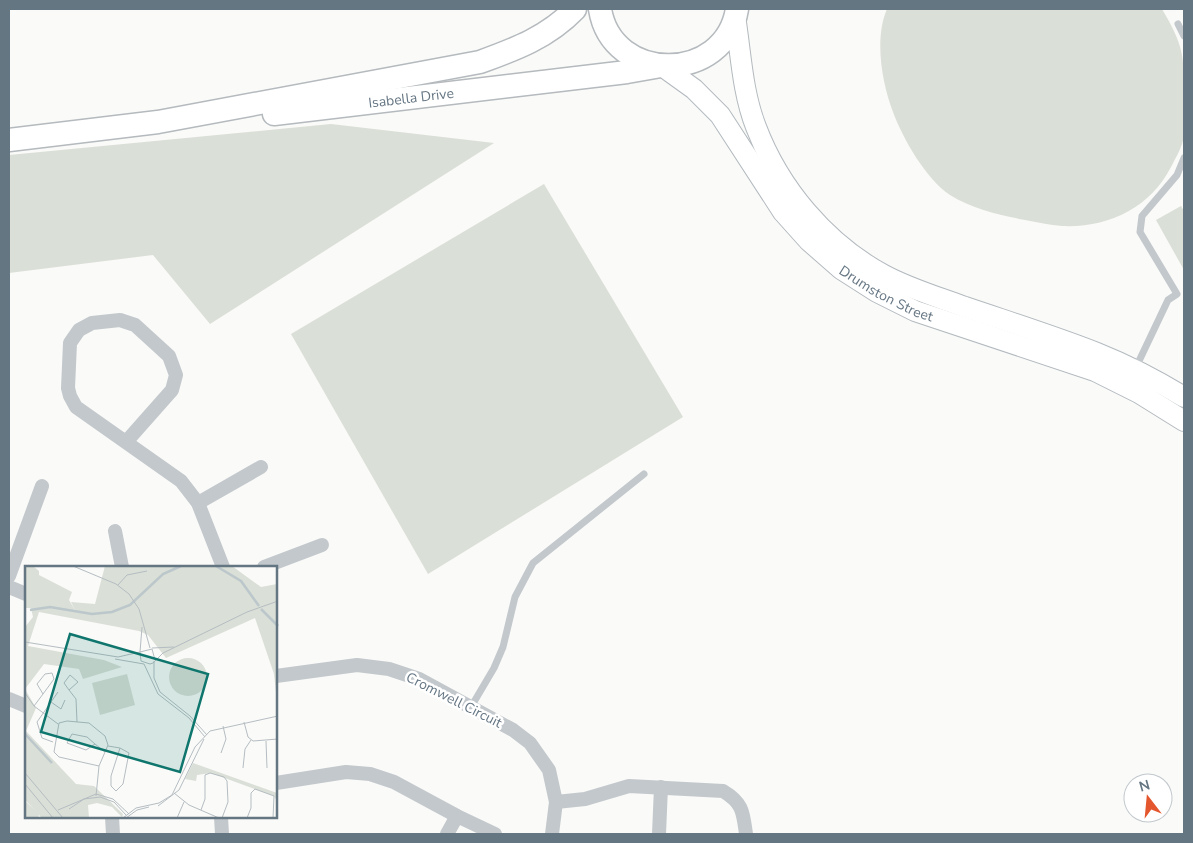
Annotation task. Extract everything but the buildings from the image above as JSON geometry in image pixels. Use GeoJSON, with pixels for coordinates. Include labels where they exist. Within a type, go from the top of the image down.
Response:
{"type":"FeatureCollection","features":[{"type":"Feature","properties":{"kind":"main road","name":"Isabella Drive"},"geometry":{"type":"LineString","coordinates":[[158,122],[480,62],[526,45],[546,34],[575,9]]}},
{"type":"Feature","properties":{"kind":"main road"},"geometry":{"type":"LineString","coordinates":[[600,9],[605,25],[618,45],[638,60],[661,66]]}},
{"type":"Feature","properties":{"kind":"main road","name":"Isabella Drive"},"geometry":{"type":"LineString","coordinates":[[9,140],[158,122],[258,116],[357,105],[687,64],[709,53],[726,36],[737,12]]}},
{"type":"Feature","properties":{"kind":"street","name":"Drumston Street"},"geometry":{"type":"LineString","coordinates":[[737,12],[741,68],[756,126],[784,181],[802,206],[822,228],[851,253],[884,274],[919,291],[1094,352],[1139,382],[1184,421]]}},
{"type":"Feature","properties":{"kind":"street","name":"Drumston Street"},"geometry":{"type":"LineString","coordinates":[[661,66],[694,89],[720,115],[783,212],[809,241],[841,269],[877,292],[915,311],[1090,370],[1139,382],[1184,397]]}},
{"type":"Feature","properties":{"kind":"street"},"geometry":{"type":"LineString","coordinates":[[126,442],[172,390],[176,375],[174,365],[169,356],[135,325],[120,320],[92,324],[79,330],[70,343],[70,396],[76,406],[126,442],[181,481],[198,503],[223,566]]}},
{"type":"Feature","properties":{"kind":"street"},"geometry":{"type":"LineString","coordinates":[[198,503],[261,467]]}},
{"type":"Feature","properties":{"kind":"street"},"geometry":{"type":"LineString","coordinates":[[9,576],[42,486]]}},
{"type":"Feature","properties":{"kind":"street"},"geometry":{"type":"LineString","coordinates":[[115,531],[122,566]]}},
{"type":"Feature","properties":{"kind":"street"},"geometry":{"type":"LineString","coordinates":[[267,566],[322,545]]}},
{"type":"Feature","properties":{"kind":"street"},"geometry":{"type":"LineString","coordinates":[[9,587],[25,594]]}},
{"type":"Feature","properties":{"kind":"street","name":"Cromwell Circuit"},"geometry":{"type":"LineString","coordinates":[[278,676],[357,665],[389,669],[419,679],[513,730],[530,742],[549,770],[556,802],[552,834]]}},
{"type":"Feature","properties":{"kind":"street"},"geometry":{"type":"LineString","coordinates":[[9,699],[25,706]]}},
{"type":"Feature","properties":{"kind":"street"},"geometry":{"type":"LineString","coordinates":[[278,783],[346,772],[370,774],[394,782],[495,834]]}},
{"type":"Feature","properties":{"kind":"street"},"geometry":{"type":"LineString","coordinates":[[556,802],[585,799],[629,786],[723,791],[736,799],[744,812],[746,834]]}},
{"type":"Feature","properties":{"kind":"street"},"geometry":{"type":"LineString","coordinates":[[659,834],[661,787]]}},
{"type":"Feature","properties":{"kind":"street"},"geometry":{"type":"LineString","coordinates":[[447,834],[457,816]]}},
{"type":"Feature","properties":{"kind":"street"},"geometry":{"type":"LineString","coordinates":[[112,818],[113,834]]}},
{"type":"Feature","properties":{"kind":"street"},"geometry":{"type":"LineString","coordinates":[[221,818],[222,834]]}},
{"type":"Feature","properties":{"kind":"lane"},"geometry":{"type":"LineString","coordinates":[[1178,24],[1184,36]]}},
{"type":"Feature","properties":{"kind":"lane"},"geometry":{"type":"LineString","coordinates":[[1139,382],[1139,361],[1168,300],[1177,294],[1140,232],[1142,216],[1177,175],[1184,158]]}},
{"type":"Feature","properties":{"kind":"lane"},"geometry":{"type":"LineString","coordinates":[[471,707],[494,668],[503,647],[515,597],[533,563],[644,474]]}},
{"type":"Feature","properties":{"kind":"shaded area"},"geometry":{"type":"Polygon","coordinates":[[[887,9],[1162,9],[1170,22],[1179,44],[1184,74],[1185,131],[1181,147],[1171,167],[1152,194],[1126,213],[1111,219],[1079,226],[1048,224],[996,214],[977,208],[950,195],[932,179],[916,158],[893,112],[883,75],[880,47],[883,21],[887,9]]]}},
{"type":"Feature","properties":{"kind":"shaded area"},"geometry":{"type":"Polygon","coordinates":[[[331,124],[494,143],[210,324],[153,255],[9,273],[9,155],[331,124]]]}},
{"type":"Feature","properties":{"kind":"shaded area"},"geometry":{"type":"Polygon","coordinates":[[[544,184],[683,417],[428,574],[291,334],[544,184]]]}},
{"type":"Feature","properties":{"kind":"shaded area"},"geometry":{"type":"Polygon","coordinates":[[[1181,206],[1184,211],[1184,270],[1156,220],[1181,206]]]}}]}
